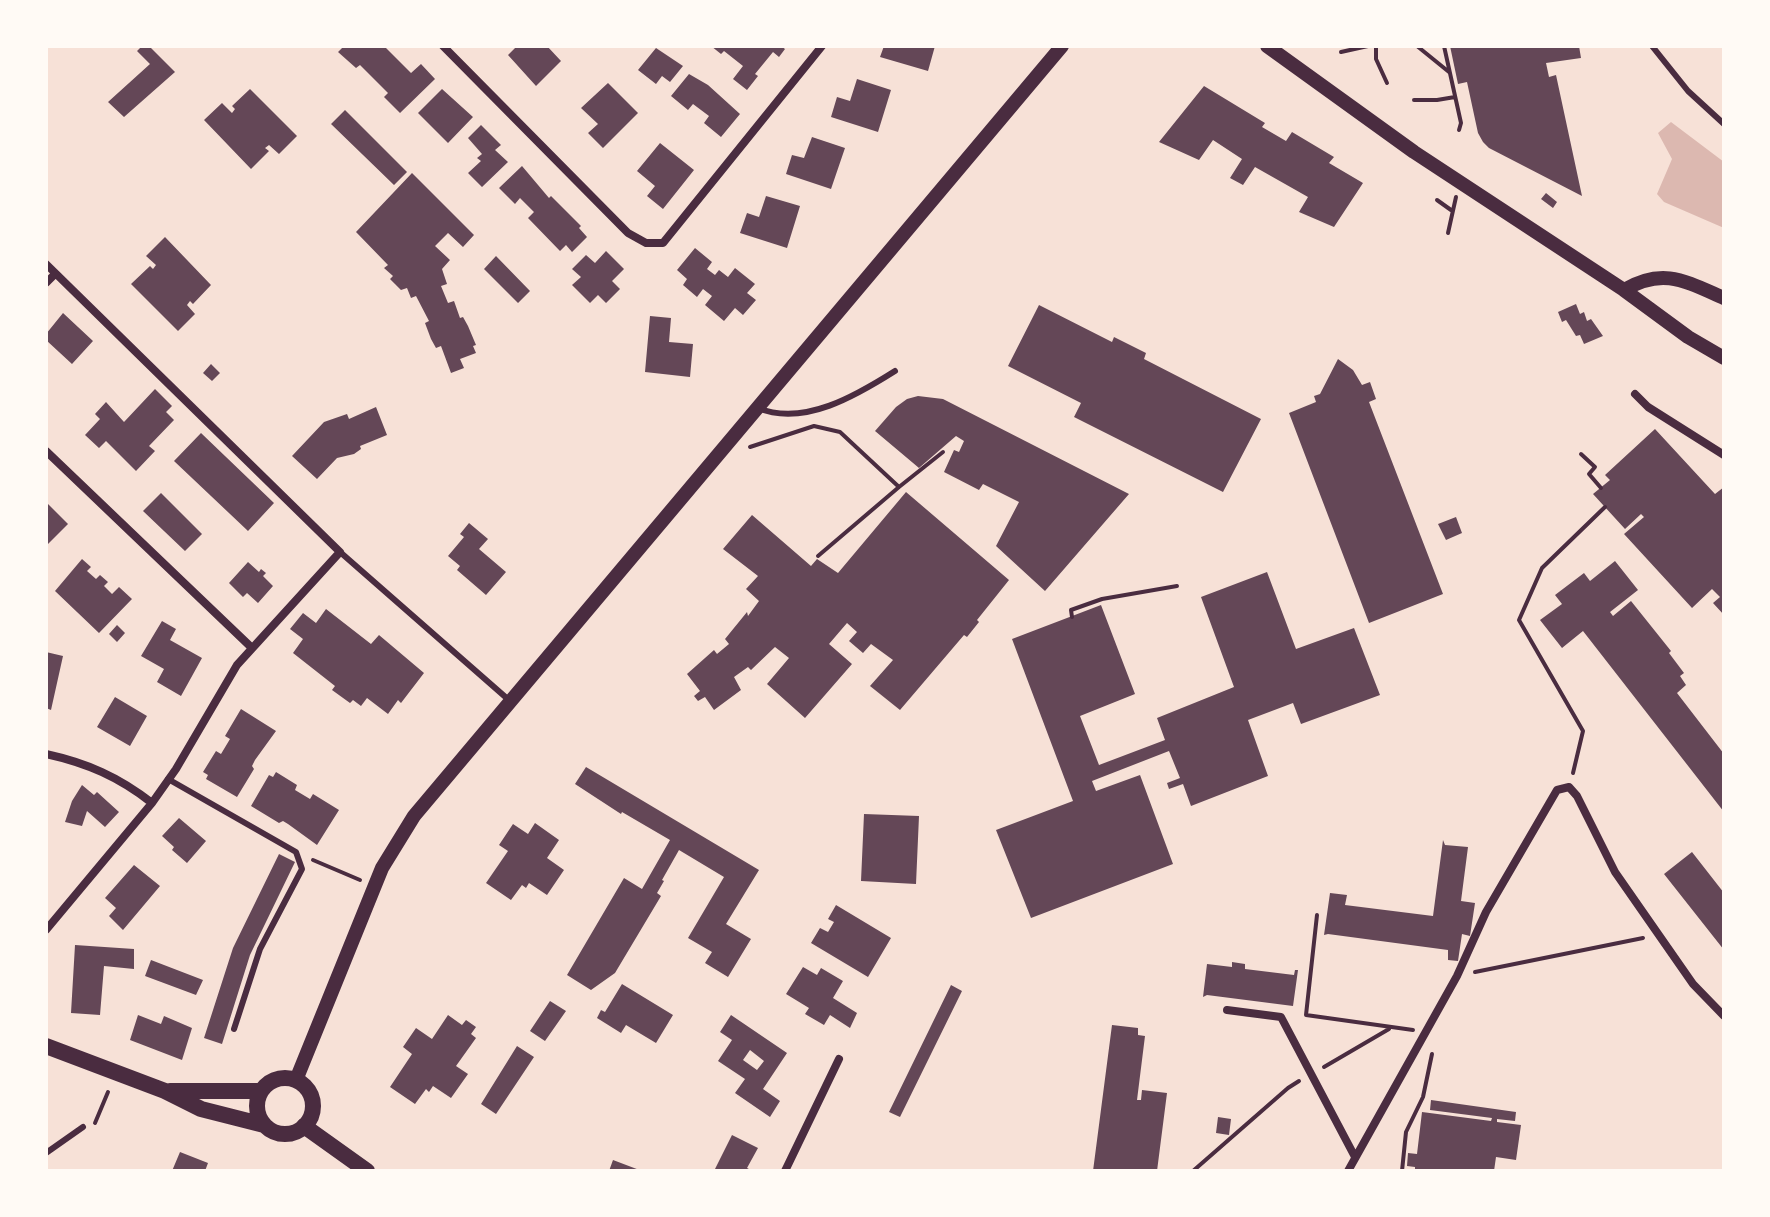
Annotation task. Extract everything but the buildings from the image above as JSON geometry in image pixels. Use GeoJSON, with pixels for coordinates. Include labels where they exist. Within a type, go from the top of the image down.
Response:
{"type":"FeatureCollection","features":[{"type":"Feature","properties":{"kind":"main road"},"geometry":{"type":"LineString","coordinates":[[46,1046],[165,1091],[201,1109],[264,1125],[279,1134],[288,1134],[304,1126],[310,1118],[312,1100],[304,1085],[288,1078],[272,1080],[261,1091],[256,1108],[264,1125]]}},
{"type":"Feature","properties":{"kind":"main road"},"geometry":{"type":"LineString","coordinates":[[165,1091],[261,1091]]}},
{"type":"Feature","properties":{"kind":"main road"},"geometry":{"type":"LineString","coordinates":[[304,1126],[367,1171]]}},
{"type":"Feature","properties":{"kind":"street"},"geometry":{"type":"LineString","coordinates":[[443,46],[628,233],[646,243],[663,243],[822,46]]}},
{"type":"Feature","properties":{"kind":"street"},"geometry":{"type":"LineString","coordinates":[[296,1080],[382,868],[414,816],[1062,46]]}},
{"type":"Feature","properties":{"kind":"street"},"geometry":{"type":"LineString","coordinates":[[1267,46],[1414,152],[1624,290],[1688,337],[1724,358]]}},
{"type":"Feature","properties":{"kind":"street"},"geometry":{"type":"LineString","coordinates":[[46,264],[340,552],[237,665],[152,803],[46,930]]}},
{"type":"Feature","properties":{"kind":"street"},"geometry":{"type":"LineString","coordinates":[[46,283],[55,274]]}},
{"type":"Feature","properties":{"kind":"street"},"geometry":{"type":"LineString","coordinates":[[1624,290],[1641,280],[1658,277],[1676,279],[1724,298]]}},
{"type":"Feature","properties":{"kind":"street"},"geometry":{"type":"LineString","coordinates":[[1635,394],[1648,407],[1724,455]]}},
{"type":"Feature","properties":{"kind":"street"},"geometry":{"type":"LineString","coordinates":[[46,451],[252,648]]}},
{"type":"Feature","properties":{"kind":"street"},"geometry":{"type":"LineString","coordinates":[[46,754],[99,769],[128,784],[152,803]]}},
{"type":"Feature","properties":{"kind":"street"},"geometry":{"type":"LineString","coordinates":[[1348,1171],[1457,976],[1486,912],[1557,790],[1569,787],[1577,796],[1615,872],[1693,984],[1724,1016]]}},
{"type":"Feature","properties":{"kind":"street"},"geometry":{"type":"LineString","coordinates":[[1227,1010],[1281,1017],[1355,1157]]}},
{"type":"Feature","properties":{"kind":"street"},"geometry":{"type":"LineString","coordinates":[[785,1171],[839,1059]]}},
{"type":"Feature","properties":{"kind":"lane"},"geometry":{"type":"LineString","coordinates":[[1652,46],[1688,91],[1724,124]]}},
{"type":"Feature","properties":{"kind":"lane"},"geometry":{"type":"LineString","coordinates":[[756,408],[772,414],[805,412],[856,396],[895,371]]}},
{"type":"Feature","properties":{"kind":"lane"},"geometry":{"type":"LineString","coordinates":[[340,552],[510,701]]}},
{"type":"Feature","properties":{"kind":"lane"},"geometry":{"type":"LineString","coordinates":[[168,779],[296,852],[302,869],[260,949],[234,1029]]}},
{"type":"Feature","properties":{"kind":"lane"},"geometry":{"type":"LineString","coordinates":[[46,1153],[83,1127]]}},
{"type":"Feature","properties":{"kind":"path"},"geometry":{"type":"LineString","coordinates":[[1341,52],[1368,46]]}},
{"type":"Feature","properties":{"kind":"path"},"geometry":{"type":"LineString","coordinates":[[1376,46],[1376,59],[1387,83]]}},
{"type":"Feature","properties":{"kind":"path"},"geometry":{"type":"LineString","coordinates":[[1417,46],[1449,72]]}},
{"type":"Feature","properties":{"kind":"path"},"geometry":{"type":"LineString","coordinates":[[1444,46],[1461,123],[1459,130]]}},
{"type":"Feature","properties":{"kind":"path"},"geometry":{"type":"LineString","coordinates":[[1414,100],[1455,97]]}},
{"type":"Feature","properties":{"kind":"path"},"geometry":{"type":"LineString","coordinates":[[1448,233],[1456,195]]}},
{"type":"Feature","properties":{"kind":"path"},"geometry":{"type":"LineString","coordinates":[[1437,200],[1451,210]]}},
{"type":"Feature","properties":{"kind":"path"},"geometry":{"type":"LineString","coordinates":[[747,448],[814,426],[840,432],[899,487]]}},
{"type":"Feature","properties":{"kind":"path"},"geometry":{"type":"LineString","coordinates":[[818,556],[943,452]]}},
{"type":"Feature","properties":{"kind":"path"},"geometry":{"type":"LineString","coordinates":[[1581,454],[1595,467],[1589,474],[1601,488]]}},
{"type":"Feature","properties":{"kind":"path"},"geometry":{"type":"LineString","coordinates":[[1569,787],[1583,731],[1519,620],[1542,568],[1605,507]]}},
{"type":"Feature","properties":{"kind":"path"},"geometry":{"type":"LineString","coordinates":[[1072,617],[1071,610],[1102,599],[1177,586]]}},
{"type":"Feature","properties":{"kind":"path"},"geometry":{"type":"LineString","coordinates":[[296,852],[375,886]]}},
{"type":"Feature","properties":{"kind":"path"},"geometry":{"type":"LineString","coordinates":[[1317,915],[1306,1015],[1426,1032],[1433,1051],[1423,1097],[1406,1132],[1402,1171]]}},
{"type":"Feature","properties":{"kind":"path"},"geometry":{"type":"LineString","coordinates":[[1457,976],[1659,935]]}},
{"type":"Feature","properties":{"kind":"path"},"geometry":{"type":"LineString","coordinates":[[1193,1171],[1288,1088],[1391,1028]]}},
{"type":"Feature","properties":{"kind":"path"},"geometry":{"type":"LineString","coordinates":[[91,1132],[108,1092]]}},
{"type":"Feature","properties":{"kind":"shaded area"},"geometry":{"type":"Polygon","coordinates":[[[1671,122],[1724,162],[1724,228],[1664,202],[1657,194],[1672,159],[1658,133],[1671,122]]]}}]}
